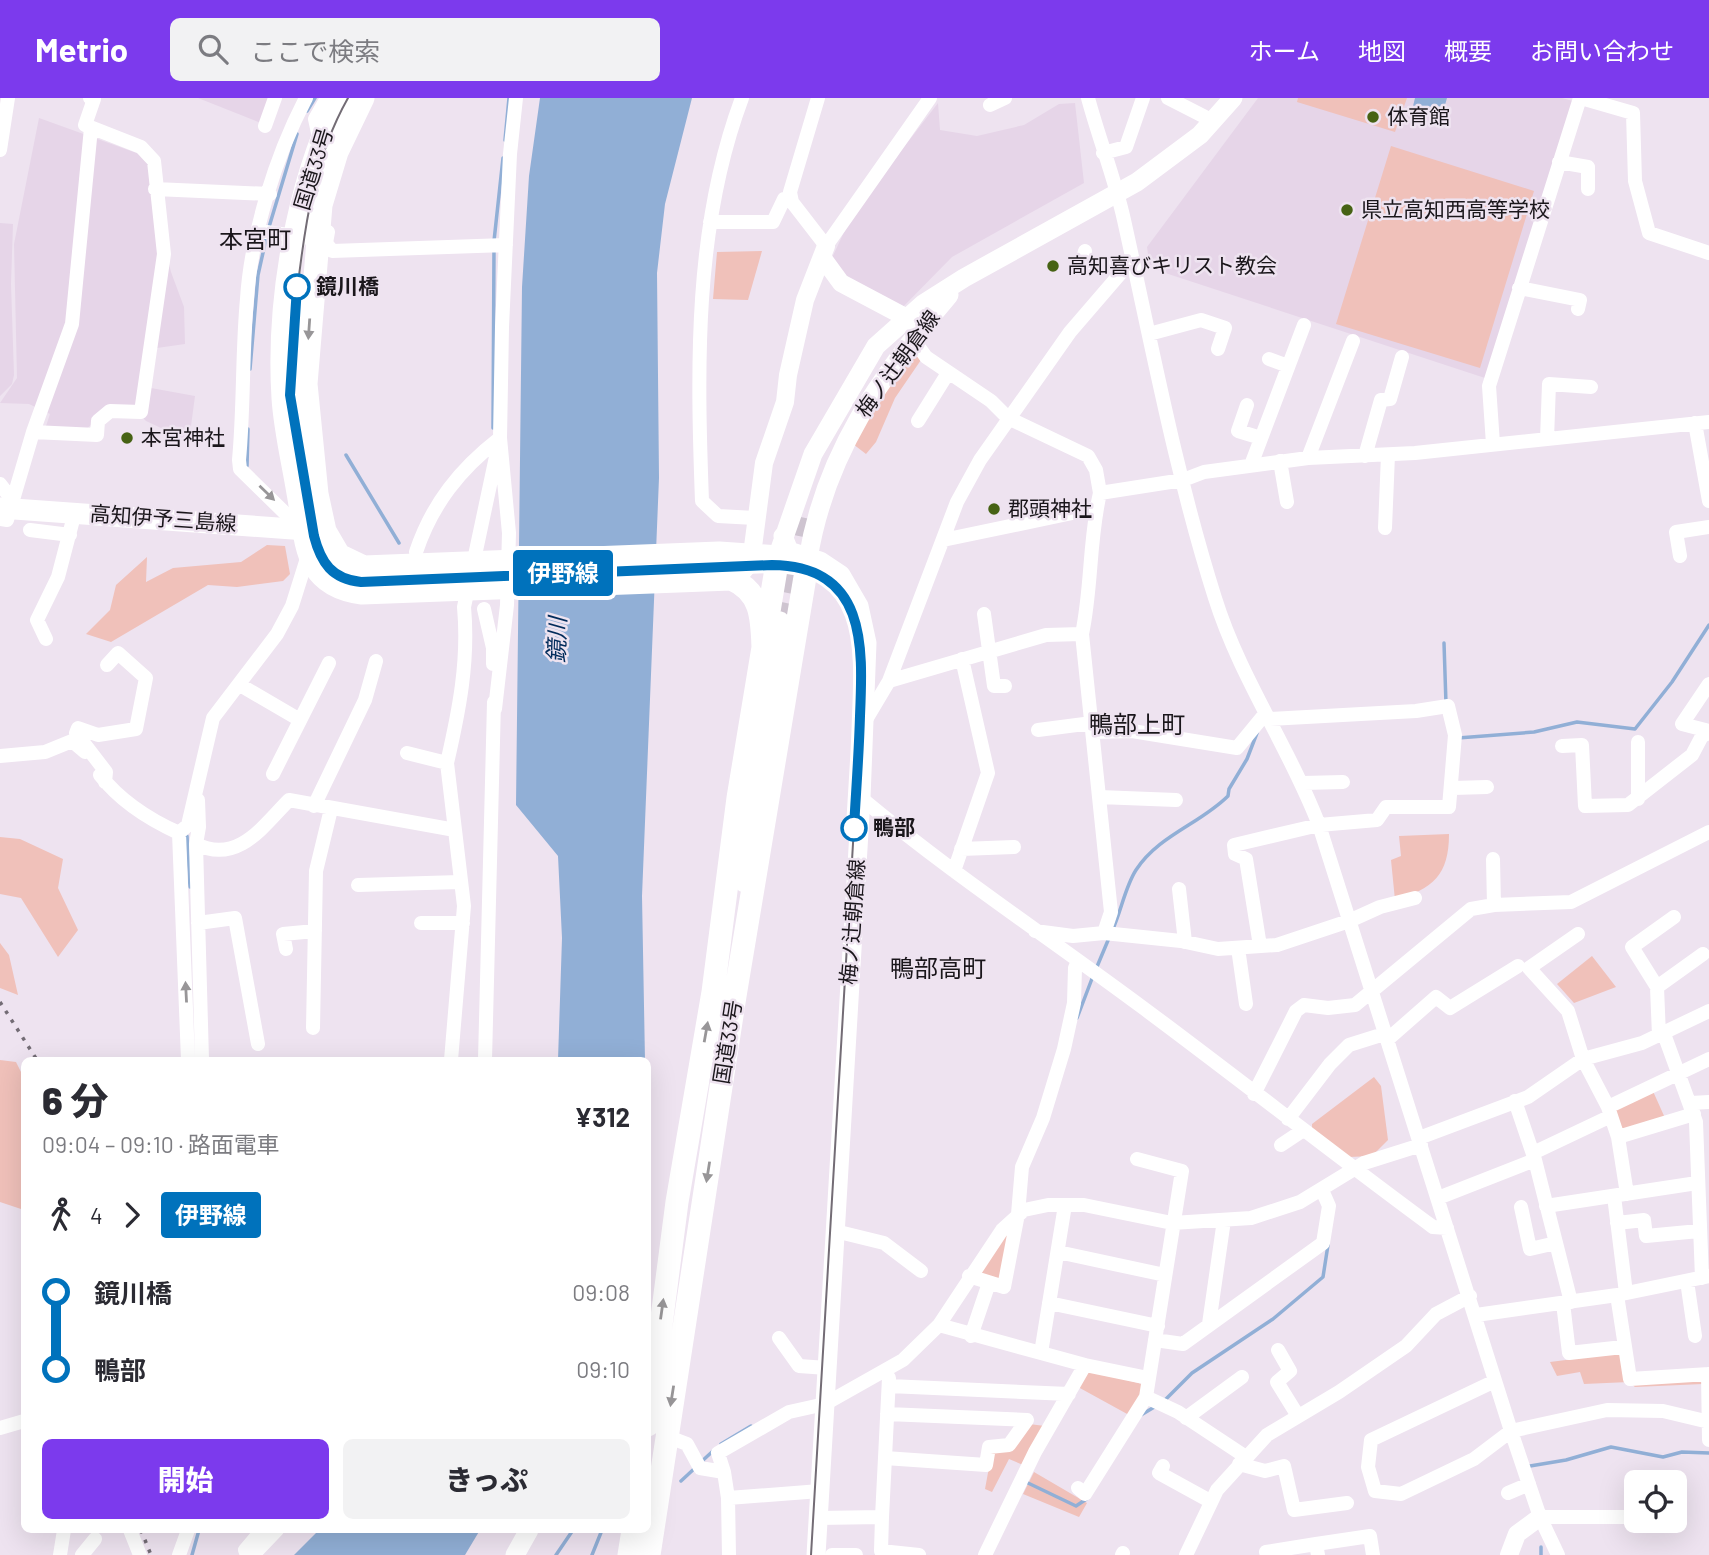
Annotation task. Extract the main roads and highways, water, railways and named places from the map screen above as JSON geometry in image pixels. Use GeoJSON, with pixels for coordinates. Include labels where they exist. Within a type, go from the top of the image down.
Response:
{"type":"FeatureCollection","features":[{"type":"Feature","properties":{"kind":"highway","name":"国道33号"},"geometry":{"type":"LineString","coordinates":[[340,98],[282,234],[306,384],[317,494],[310,526],[308,555],[323,578],[347,591],[362,593],[730,578],[747,587],[762,612],[763,648]]}},
{"type":"Feature","properties":{"kind":"highway","name":"国道33号"},"geometry":{"type":"LineString","coordinates":[[282,234],[321,205],[337,152],[363,98]]}},
{"type":"Feature","properties":{"kind":"highway","name":"国道33号"},"geometry":{"type":"LineString","coordinates":[[310,526],[339,555],[365,567],[719,553],[779,552],[808,559],[724,994],[654,1431],[651,1488]]}},
{"type":"Feature","properties":{"kind":"highway","name":"国道33号"},"geometry":{"type":"LineString","coordinates":[[724,994],[738,798],[779,552]]}},
{"type":"Feature","properties":{"kind":"highway"},"geometry":{"type":"LineString","coordinates":[[730,578],[779,552]]}},
{"type":"Feature","properties":{"kind":"highway","name":"国道33号"},"geometry":{"type":"LineString","coordinates":[[629,1555],[648,1544]]}},
{"type":"Feature","properties":{"kind":"main road","name":"梅ノ辻朝倉線"},"geometry":{"type":"LineString","coordinates":[[779,552],[814,454],[841,402],[876,346],[907,318],[928,309],[964,278],[1145,176],[1200,135],[1233,98]]}},
{"type":"Feature","properties":{"kind":"main road","name":"梅ノ辻朝倉線"},"geometry":{"type":"LineString","coordinates":[[816,1555],[861,798],[867,643],[859,606],[841,575],[820,561],[808,559],[835,462],[861,411],[913,339],[928,309]]}},
{"type":"Feature","properties":{"kind":"main road"},"geometry":{"type":"LineString","coordinates":[[803,517],[834,433],[883,357],[928,309]]}},
{"type":"Feature","properties":{"kind":"main road","name":"高知伊予三島線"},"geometry":{"type":"LineString","coordinates":[[5,501],[75,512],[310,526]]}},
{"type":"Feature","properties":{"kind":"main road"},"geometry":{"type":"LineString","coordinates":[[724,994],[780,621]]}},
{"type":"Feature","properties":{"kind":"main road"},"geometry":{"type":"LineString","coordinates":[[515,1555],[527,1533]]}},
{"type":"Feature","properties":{"kind":"water","name":"鏡川"},"geometry":{"type":"Polygon","coordinates":[[[540,98],[692,98],[665,204],[657,273],[659,478],[642,896],[645,1057],[558,1057],[562,938],[558,856],[516,805],[522,287],[529,176],[540,98]]]}},
{"type":"Feature","properties":{"kind":"water"},"geometry":{"type":"Polygon","coordinates":[[[1415,98],[1447,98],[1441,119],[1412,110],[1415,98]]]}},
{"type":"Feature","properties":{"kind":"water"},"geometry":{"type":"Polygon","coordinates":[[[316,1533],[478,1533],[465,1555],[294,1555],[316,1533]]]}},
{"type":"Feature","properties":{"kind":"waterway"},"geometry":{"type":"LineString","coordinates":[[307,111],[315,98]]}},
{"type":"Feature","properties":{"kind":"waterway"},"geometry":{"type":"LineString","coordinates":[[505,140],[509,98]]}},
{"type":"Feature","properties":{"kind":"waterway"},"geometry":{"type":"LineString","coordinates":[[269,227],[297,134]]}},
{"type":"Feature","properties":{"kind":"waterway"},"geometry":{"type":"LineString","coordinates":[[494,241],[503,158]]}},
{"type":"Feature","properties":{"kind":"waterway"},"geometry":{"type":"LineString","coordinates":[[250,369],[258,275],[267,235]]}},
{"type":"Feature","properties":{"kind":"waterway"},"geometry":{"type":"LineString","coordinates":[[493,428],[494,248]]}},
{"type":"Feature","properties":{"kind":"waterway"},"geometry":{"type":"LineString","coordinates":[[247,466],[248,429]]}},
{"type":"Feature","properties":{"kind":"waterway"},"geometry":{"type":"LineString","coordinates":[[346,455],[399,543]]}},
{"type":"Feature","properties":{"kind":"waterway"},"geometry":{"type":"LineString","coordinates":[[1458,738],[1534,732],[1577,722],[1635,729],[1672,682],[1709,625]]}},
{"type":"Feature","properties":{"kind":"waterway"},"geometry":{"type":"LineString","coordinates":[[1444,643],[1446,704]]}},
{"type":"Feature","properties":{"kind":"waterway"},"geometry":{"type":"LineString","coordinates":[[1112,931],[1136,870],[1156,848],[1228,796],[1257,733]]}},
{"type":"Feature","properties":{"kind":"waterway"},"geometry":{"type":"LineString","coordinates":[[187,836],[190,887]]}},
{"type":"Feature","properties":{"kind":"waterway"},"geometry":{"type":"LineString","coordinates":[[1096,969],[1109,938]]}},
{"type":"Feature","properties":{"kind":"waterway"},"geometry":{"type":"LineString","coordinates":[[1077,1018],[1093,976]]}},
{"type":"Feature","properties":{"kind":"waterway"},"geometry":{"type":"LineString","coordinates":[[1165,1400],[1192,1373],[1273,1319],[1323,1277],[1328,1245]]}},
{"type":"Feature","properties":{"kind":"waterway"},"geometry":{"type":"LineString","coordinates":[[1141,1415],[1156,1406]]}},
{"type":"Feature","properties":{"kind":"waterway"},"geometry":{"type":"LineString","coordinates":[[721,1444],[751,1426]]}},
{"type":"Feature","properties":{"kind":"waterway"},"geometry":{"type":"LineString","coordinates":[[1530,1466],[1566,1460],[1611,1447],[1663,1457],[1682,1452],[1709,1453]]}},
{"type":"Feature","properties":{"kind":"waterway"},"geometry":{"type":"LineString","coordinates":[[701,1462],[713,1451]]}},
{"type":"Feature","properties":{"kind":"waterway"},"geometry":{"type":"LineString","coordinates":[[681,1481],[695,1468]]}},
{"type":"Feature","properties":{"kind":"waterway"},"geometry":{"type":"LineString","coordinates":[[1028,1483],[1076,1506],[1088,1498]]}},
{"type":"Feature","properties":{"kind":"waterway"},"geometry":{"type":"LineString","coordinates":[[192,1555],[198,1533]]}},
{"type":"Feature","properties":{"kind":"waterway"},"geometry":{"type":"LineString","coordinates":[[556,1555],[571,1533]]}},
{"type":"Feature","properties":{"kind":"waterway"},"geometry":{"type":"LineString","coordinates":[[592,1555],[601,1533]]}},
{"type":"Feature","properties":{"kind":"waterway"},"geometry":{"type":"LineString","coordinates":[[1541,1547],[1541,1555]]}},
{"type":"Feature","properties":{"kind":"tunnel"},"geometry":{"type":"LineString","coordinates":[[780,621],[802,517]]}},
{"type":"Feature","properties":{"kind":"tram line"},"geometry":{"type":"LineString","coordinates":[[348,98],[327,144],[313,192],[300,267],[290,368],[292,416],[313,533],[317,547],[333,571],[345,578],[361,582],[787,565],[815,575],[835,589],[849,606],[857,626],[862,673],[860,725],[811,1555]]}},
{"type":"Feature","properties":{"kind":"tram line","name":"伊野線"},"geometry":{"type":"LineString","coordinates":[[297,287],[290,369],[292,411],[319,556],[334,574],[361,582],[772,565],[787,565],[814,573],[835,586],[842,595],[853,613],[859,631],[862,678],[854,828]]}},
{"type":"Feature","properties":{"kind":"railway"},"geometry":{"type":"LineString","coordinates":[[0,1002],[35,1057]]}},
{"type":"Feature","properties":{"kind":"railway"},"geometry":{"type":"LineString","coordinates":[[142,1533],[151,1555]]}},
{"type":"Feature","properties":{"kind":"place","name":"体育館"},"geometry":{"type":"Point","coordinates":[1373,117]}},
{"type":"Feature","properties":{"kind":"place","name":"県立高知西高等学校"},"geometry":{"type":"Point","coordinates":[1347,210]}},
{"type":"Feature","properties":{"kind":"place","name":"高知喜びキリスト教会"},"geometry":{"type":"Point","coordinates":[1053,266]}},
{"type":"Feature","properties":{"kind":"place","name":"鏡川橋"},"geometry":{"type":"Point","coordinates":[297,287]}},
{"type":"Feature","properties":{"kind":"place","name":"本宮神社"},"geometry":{"type":"Point","coordinates":[127,438]}},
{"type":"Feature","properties":{"kind":"place","name":"郡頭神社"},"geometry":{"type":"Point","coordinates":[994,509]}},
{"type":"Feature","properties":{"kind":"place","name":"鴨部"},"geometry":{"type":"Point","coordinates":[854,828]}},
{"type":"Feature","properties":{"kind":"district","name":"本宮町"},"geometry":{"type":"Point","coordinates":[255,240]}},
{"type":"Feature","properties":{"kind":"district","name":"鴨部上町"},"geometry":{"type":"Point","coordinates":[1137,725]}},
{"type":"Feature","properties":{"kind":"district","name":"鴨部高町"},"geometry":{"type":"Point","coordinates":[938,969]}}]}
